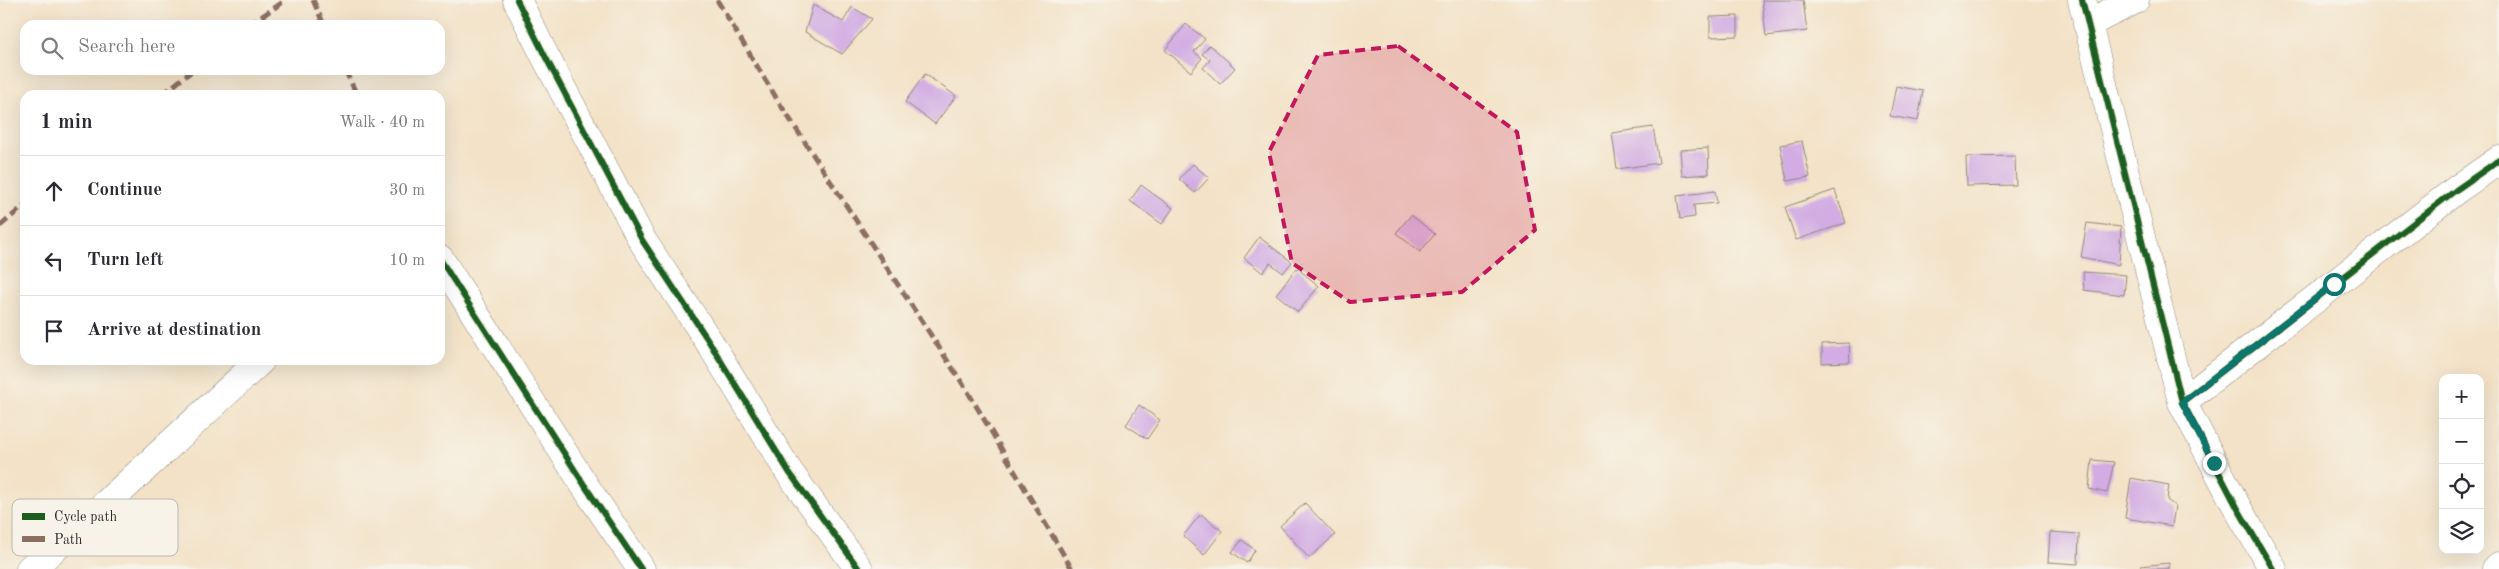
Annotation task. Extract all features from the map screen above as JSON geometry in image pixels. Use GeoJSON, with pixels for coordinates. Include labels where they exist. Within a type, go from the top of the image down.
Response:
{"type":"FeatureCollection","features":[{"type":"Feature","properties":{"kind":"street"},"geometry":{"type":"LineString","coordinates":[[518,0],[545,56],[642,240],[708,340],[789,472],[859,569]]}},
{"type":"Feature","properties":{"kind":"street"},"geometry":{"type":"LineString","coordinates":[[2135,0],[2084,12],[2182,402],[2238,509],[2273,569]]}},
{"type":"Feature","properties":{"kind":"street"},"geometry":{"type":"LineString","coordinates":[[2182,402],[2456,190],[2499,160]]}},
{"type":"Feature","properties":{"kind":"street"},"geometry":{"type":"LineString","coordinates":[[445,267],[585,486],[641,569]]}},
{"type":"Feature","properties":{"kind":"street"},"geometry":{"type":"LineString","coordinates":[[111,499],[256,365]]}},
{"type":"Feature","properties":{"kind":"street"},"geometry":{"type":"LineString","coordinates":[[30,569],[45,556]]}},
{"type":"Feature","properties":{"kind":"street"},"geometry":{"type":"LineString","coordinates":[[2496,569],[2499,566]]}},
{"type":"Feature","properties":{"kind":"highlighted area"},"geometry":{"type":"Polygon","coordinates":[[[1398,46],[1517,132],[1535,230],[1462,292],[1350,302],[1292,263],[1269,152],[1318,55],[1398,46]]]}},
{"type":"Feature","properties":{"kind":"building"},"geometry":{"type":"Polygon","coordinates":[[[1762,0],[1803,0],[1807,31],[1766,36],[1762,0]]]}},
{"type":"Feature","properties":{"kind":"building"},"geometry":{"type":"Polygon","coordinates":[[[813,5],[843,22],[852,7],[872,19],[842,54],[805,32],[813,5]]]}},
{"type":"Feature","properties":{"kind":"building"},"geometry":{"type":"Polygon","coordinates":[[[1738,16],[1738,36],[1710,37],[1710,17],[1738,16]]]}},
{"type":"Feature","properties":{"kind":"building"},"geometry":{"type":"Polygon","coordinates":[[[1186,24],[1205,39],[1194,52],[1202,58],[1191,72],[1165,50],[1186,24]]]}},
{"type":"Feature","properties":{"kind":"building"},"geometry":{"type":"Polygon","coordinates":[[[1210,45],[1235,68],[1220,84],[1203,68],[1210,60],[1202,54],[1210,45]]]}},
{"type":"Feature","properties":{"kind":"building"},"geometry":{"type":"Polygon","coordinates":[[[925,74],[956,96],[935,124],[905,102],[925,74]]]}},
{"type":"Feature","properties":{"kind":"building"},"geometry":{"type":"Polygon","coordinates":[[[1896,86],[1923,91],[1918,121],[1890,116],[1896,86]]]}},
{"type":"Feature","properties":{"kind":"building"},"geometry":{"type":"Polygon","coordinates":[[[1653,127],[1659,163],[1617,169],[1612,133],[1653,127]]]}},
{"type":"Feature","properties":{"kind":"building"},"geometry":{"type":"Polygon","coordinates":[[[1802,141],[1810,177],[1787,181],[1780,145],[1802,141]]]}},
{"type":"Feature","properties":{"kind":"building"},"geometry":{"type":"Polygon","coordinates":[[[1708,148],[1709,174],[1682,176],[1680,150],[1708,148]]]}},
{"type":"Feature","properties":{"kind":"building"},"geometry":{"type":"Polygon","coordinates":[[[2015,156],[2016,185],[1967,186],[1966,157],[2015,156]]]}},
{"type":"Feature","properties":{"kind":"building"},"geometry":{"type":"Polygon","coordinates":[[[1193,164],[1209,178],[1195,193],[1179,179],[1193,164]]]}},
{"type":"Feature","properties":{"kind":"building"},"geometry":{"type":"Polygon","coordinates":[[[1141,185],[1173,208],[1162,224],[1130,201],[1141,185]]]}},
{"type":"Feature","properties":{"kind":"building"},"geometry":{"type":"Polygon","coordinates":[[[1835,190],[1846,223],[1796,240],[1785,207],[1835,190]]]}},
{"type":"Feature","properties":{"kind":"building"},"geometry":{"type":"Polygon","coordinates":[[[1715,191],[1717,203],[1694,205],[1695,217],[1680,219],[1677,196],[1715,191]]]}},
{"type":"Feature","properties":{"kind":"building"},"geometry":{"type":"Polygon","coordinates":[[[1411,215],[1435,234],[1420,252],[1396,233],[1411,215]]]}},
{"type":"Feature","properties":{"kind":"building"},"geometry":{"type":"Polygon","coordinates":[[[2087,223],[2121,227],[2119,265],[2081,257],[2087,223]]]}},
{"type":"Feature","properties":{"kind":"building"},"geometry":{"type":"Polygon","coordinates":[[[1259,237],[1292,262],[1283,273],[1270,263],[1263,273],[1244,258],[1259,237]]]}},
{"type":"Feature","properties":{"kind":"building"},"geometry":{"type":"Polygon","coordinates":[[[1297,268],[1319,286],[1298,312],[1276,294],[1297,268]]]}},
{"type":"Feature","properties":{"kind":"building"},"geometry":{"type":"Polygon","coordinates":[[[2083,272],[2126,275],[2124,295],[2084,290],[2083,272]]]}},
{"type":"Feature","properties":{"kind":"building"},"geometry":{"type":"Polygon","coordinates":[[[1849,343],[1850,362],[1822,363],[1822,344],[1849,343]]]}},
{"type":"Feature","properties":{"kind":"building"},"geometry":{"type":"Polygon","coordinates":[[[1139,405],[1160,420],[1147,439],[1126,425],[1139,405]]]}},
{"type":"Feature","properties":{"kind":"building"},"geometry":{"type":"Polygon","coordinates":[[[2092,460],[2114,462],[2107,493],[2089,489],[2092,460]]]}},
{"type":"Feature","properties":{"kind":"building"},"geometry":{"type":"Polygon","coordinates":[[[2131,478],[2169,485],[2167,500],[2175,506],[2172,526],[2125,518],[2131,478]]]}},
{"type":"Feature","properties":{"kind":"building"},"geometry":{"type":"Polygon","coordinates":[[[1305,503],[1335,535],[1309,558],[1280,526],[1305,503]]]}},
{"type":"Feature","properties":{"kind":"building"},"geometry":{"type":"Polygon","coordinates":[[[1201,514],[1222,531],[1204,555],[1183,536],[1201,514]]]}},
{"type":"Feature","properties":{"kind":"building"},"geometry":{"type":"Polygon","coordinates":[[[2050,532],[2079,534],[2078,564],[2048,562],[2050,532]]]}},
{"type":"Feature","properties":{"kind":"building"},"geometry":{"type":"Polygon","coordinates":[[[1242,540],[1255,550],[1247,563],[1232,552],[1242,540]]]}},
{"type":"Feature","properties":{"kind":"building"},"geometry":{"type":"Polygon","coordinates":[[[2169,563],[2169,569],[2140,569],[2140,566],[2169,563]]]}},
{"type":"Feature","properties":{"kind":"marked path"},"geometry":{"type":"LineString","coordinates":[[256,20],[286,0]]}},
{"type":"Feature","properties":{"kind":"marked path"},"geometry":{"type":"LineString","coordinates":[[313,0],[322,20]]}},
{"type":"Feature","properties":{"kind":"marked path"},"geometry":{"type":"LineString","coordinates":[[717,0],[780,104],[968,392],[1072,569]]}},
{"type":"Feature","properties":{"kind":"marked path"},"geometry":{"type":"LineString","coordinates":[[168,90],[187,75]]}},
{"type":"Feature","properties":{"kind":"marked path"},"geometry":{"type":"LineString","coordinates":[[347,75],[355,90]]}},
{"type":"Feature","properties":{"kind":"marked path"},"geometry":{"type":"LineString","coordinates":[[0,226],[20,209]]}},
{"type":"Feature","properties":{"kind":"cycle path"},"geometry":{"type":"LineString","coordinates":[[517,0],[642,240],[708,340],[789,472],[859,569]]}},
{"type":"Feature","properties":{"kind":"cycle path"},"geometry":{"type":"LineString","coordinates":[[2082,0],[2182,402],[2238,509],[2273,569]]}},
{"type":"Feature","properties":{"kind":"cycle path"},"geometry":{"type":"LineString","coordinates":[[2182,402],[2456,190],[2499,160]]}},
{"type":"Feature","properties":{"kind":"cycle path"},"geometry":{"type":"LineString","coordinates":[[445,267],[585,486],[641,569]]}},
{"type":"Feature","properties":{"kind":"route"},"geometry":{"type":"LineString","coordinates":[[2214,463],[2182,402],[2334,284]]}}]}
